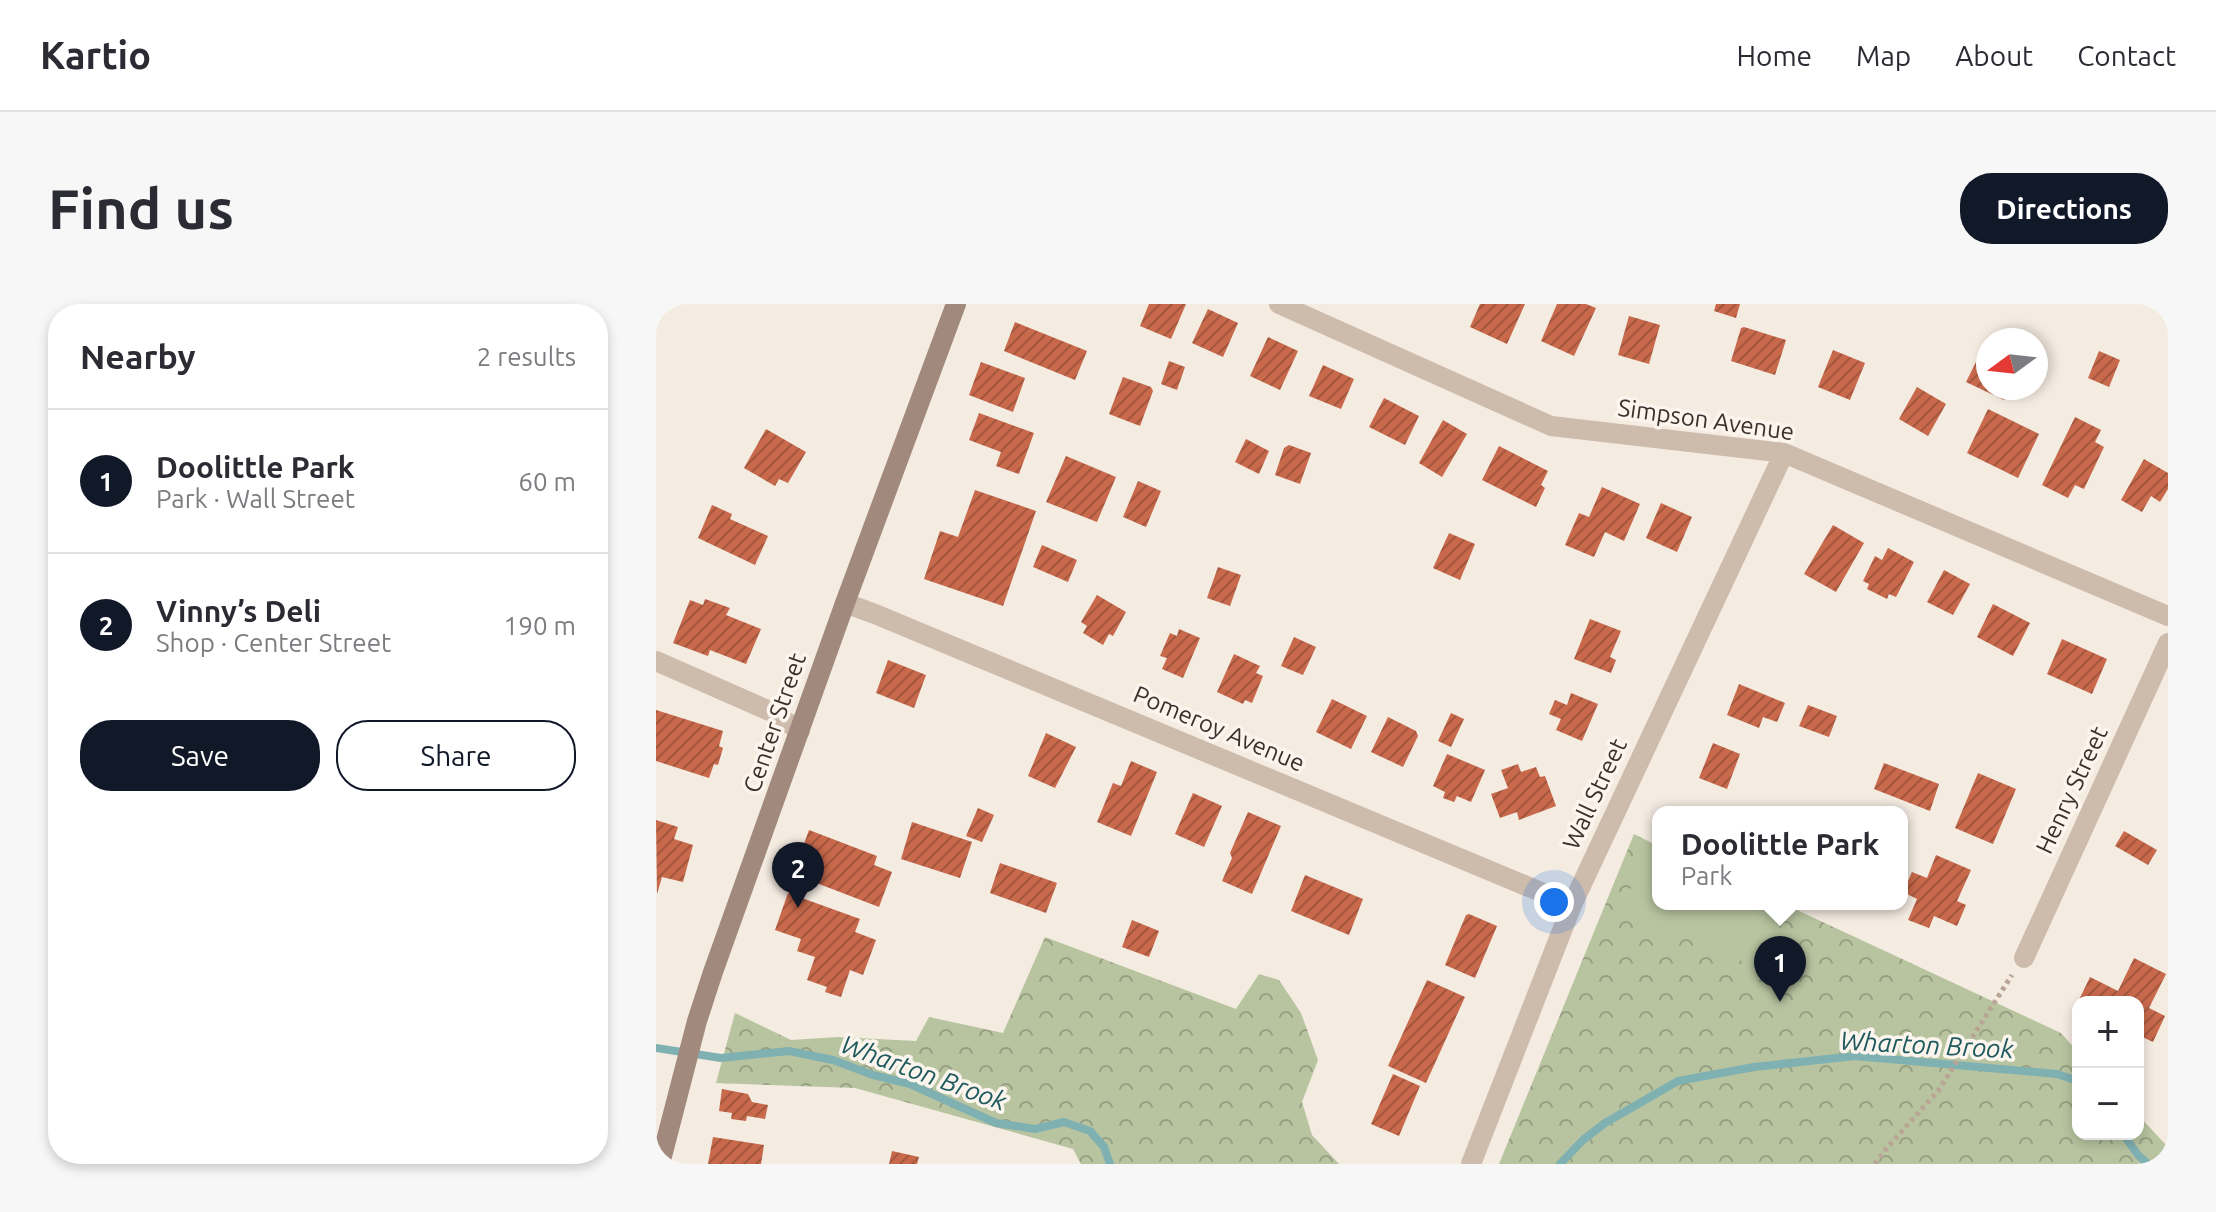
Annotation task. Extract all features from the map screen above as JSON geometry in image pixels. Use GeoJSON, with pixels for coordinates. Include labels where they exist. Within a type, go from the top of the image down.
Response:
{"type":"FeatureCollection","features":[{"type":"Feature","properties":{"kind":"main road","name":"Center Street"},"geometry":{"type":"LineString","coordinates":[[660,1164],[697,1021],[725,938],[956,304]]}},
{"type":"Feature","properties":{"kind":"street","name":"Simpson Avenue"},"geometry":{"type":"LineString","coordinates":[[1279,304],[1551,426],[1784,453],[2168,616]]}},
{"type":"Feature","properties":{"kind":"street","name":"Wall Street"},"geometry":{"type":"LineString","coordinates":[[1471,1164],[1572,905],[1784,453]]}},
{"type":"Feature","properties":{"kind":"street","name":"Pomeroy Avenue"},"geometry":{"type":"LineString","coordinates":[[845,603],[1572,905]]}},
{"type":"Feature","properties":{"kind":"street","name":"Henry Street"},"geometry":{"type":"LineString","coordinates":[[2024,958],[2168,643]]}},
{"type":"Feature","properties":{"kind":"street"},"geometry":{"type":"LineString","coordinates":[[656,661],[772,712],[800,731]]}},
{"type":"Feature","properties":{"kind":"path"},"geometry":{"type":"LineString","coordinates":[[1875,1164],[1938,1091],[2024,958]]}},
{"type":"Feature","properties":{"kind":"green space"},"geometry":{"type":"Polygon","coordinates":[[[1634,834],[1652,843],[1652,910],[1797,910],[2061,1033],[2072,1045],[2072,1140],[2144,1140],[2144,1121],[2168,1147],[2168,1164],[1499,1164],[1634,834]]]}},
{"type":"Feature","properties":{"kind":"green space"},"geometry":{"type":"Polygon","coordinates":[[[1641,863],[1652,868],[1652,910],[1757,910],[1779,919],[1759,968],[1621,912],[1641,863]]]}},
{"type":"Feature","properties":{"kind":"green space"},"geometry":{"type":"Polygon","coordinates":[[[1045,937],[1236,1009],[1259,974],[1279,980],[1301,1013],[1318,1060],[1302,1102],[1312,1135],[1339,1164],[1081,1164],[1073,1149],[855,1088],[716,1083],[735,1013],[791,1040],[838,1037],[916,1041],[929,1017],[1003,1033],[1045,937]]]}},
{"type":"Feature","properties":{"kind":"building"},"geometry":{"type":"Polygon","coordinates":[[[1149,304],[1186,304],[1171,339],[1140,326],[1149,304]]]}},
{"type":"Feature","properties":{"kind":"building"},"geometry":{"type":"Polygon","coordinates":[[[1480,304],[1525,304],[1507,344],[1470,327],[1480,304]]]}},
{"type":"Feature","properties":{"kind":"building"},"geometry":{"type":"Polygon","coordinates":[[[1557,304],[1586,304],[1596,308],[1574,356],[1541,341],[1557,304]]]}},
{"type":"Feature","properties":{"kind":"building"},"geometry":{"type":"Polygon","coordinates":[[[1716,304],[1740,304],[1736,318],[1714,311],[1716,304]]]}},
{"type":"Feature","properties":{"kind":"building"},"geometry":{"type":"Polygon","coordinates":[[[1208,309],[1238,323],[1223,357],[1192,343],[1208,309]]]}},
{"type":"Feature","properties":{"kind":"building"},"geometry":{"type":"Polygon","coordinates":[[[1629,316],[1660,325],[1649,364],[1618,355],[1629,316]]]}},
{"type":"Feature","properties":{"kind":"building"},"geometry":{"type":"Polygon","coordinates":[[[1015,322],[1087,351],[1075,380],[1004,351],[1015,322]]]}},
{"type":"Feature","properties":{"kind":"building"},"geometry":{"type":"Polygon","coordinates":[[[1741,328],[1786,340],[1775,375],[1731,361],[1741,328]]]}},
{"type":"Feature","properties":{"kind":"building"},"geometry":{"type":"Polygon","coordinates":[[[1268,337],[1298,351],[1280,390],[1250,376],[1268,337]]]}},
{"type":"Feature","properties":{"kind":"building"},"geometry":{"type":"Polygon","coordinates":[[[1833,350],[1865,363],[1850,400],[1818,387],[1833,350]]]}},
{"type":"Feature","properties":{"kind":"building"},"geometry":{"type":"Polygon","coordinates":[[[2099,351],[2120,360],[2109,387],[2088,378],[2099,351]]]}},
{"type":"Feature","properties":{"kind":"building"},"geometry":{"type":"Polygon","coordinates":[[[1169,361],[1185,367],[1177,390],[1161,384],[1169,361]]]}},
{"type":"Feature","properties":{"kind":"building"},"geometry":{"type":"Polygon","coordinates":[[[981,362],[1025,378],[1013,412],[969,395],[981,362]]]}},
{"type":"Feature","properties":{"kind":"building"},"geometry":{"type":"Polygon","coordinates":[[[1976,362],[1976,387],[1966,382],[1976,362]]]}},
{"type":"Feature","properties":{"kind":"building"},"geometry":{"type":"Polygon","coordinates":[[[1323,365],[1354,379],[1341,409],[1309,396],[1323,365]]]}},
{"type":"Feature","properties":{"kind":"building"},"geometry":{"type":"Polygon","coordinates":[[[1123,377],[1151,387],[1153,391],[1140,426],[1109,414],[1123,377]]]}},
{"type":"Feature","properties":{"kind":"building"},"geometry":{"type":"Polygon","coordinates":[[[1917,387],[1946,404],[1928,436],[1899,419],[1917,387]]]}},
{"type":"Feature","properties":{"kind":"building"},"geometry":{"type":"Polygon","coordinates":[[[1384,398],[1419,416],[1405,445],[1369,427],[1384,398]]]}},
{"type":"Feature","properties":{"kind":"building"},"geometry":{"type":"Polygon","coordinates":[[[1988,409],[2039,434],[2018,478],[1967,453],[1988,409]]]}},
{"type":"Feature","properties":{"kind":"building"},"geometry":{"type":"Polygon","coordinates":[[[979,413],[1034,433],[1019,474],[996,466],[1001,452],[969,440],[979,413]]]}},
{"type":"Feature","properties":{"kind":"building"},"geometry":{"type":"Polygon","coordinates":[[[2075,417],[2101,430],[2095,442],[2104,447],[2084,489],[2075,485],[2068,498],[2042,485],[2075,417]]]}},
{"type":"Feature","properties":{"kind":"building"},"geometry":{"type":"Polygon","coordinates":[[[1443,420],[1467,434],[1442,477],[1419,463],[1443,420]]]}},
{"type":"Feature","properties":{"kind":"building"},"geometry":{"type":"Polygon","coordinates":[[[766,429],[806,452],[788,483],[779,479],[775,486],[744,468],[766,429]]]}},
{"type":"Feature","properties":{"kind":"building"},"geometry":{"type":"Polygon","coordinates":[[[1246,439],[1269,451],[1259,474],[1235,462],[1246,439]]]}},
{"type":"Feature","properties":{"kind":"building"},"geometry":{"type":"Polygon","coordinates":[[[1289,445],[1311,453],[1300,484],[1275,475],[1284,448],[1289,445]]]}},
{"type":"Feature","properties":{"kind":"building"},"geometry":{"type":"Polygon","coordinates":[[[1499,446],[1548,471],[1541,485],[1545,488],[1536,507],[1482,480],[1499,446]]]}},
{"type":"Feature","properties":{"kind":"building"},"geometry":{"type":"Polygon","coordinates":[[[1066,456],[1116,477],[1097,522],[1046,502],[1066,456]]]}},
{"type":"Feature","properties":{"kind":"building"},"geometry":{"type":"Polygon","coordinates":[[[2144,459],[2168,473],[2168,489],[2160,502],[2151,496],[2142,512],[2121,500],[2144,459]]]}},
{"type":"Feature","properties":{"kind":"building"},"geometry":{"type":"Polygon","coordinates":[[[1138,481],[1161,491],[1146,527],[1123,517],[1138,481]]]}},
{"type":"Feature","properties":{"kind":"building"},"geometry":{"type":"Polygon","coordinates":[[[1602,487],[1640,504],[1624,541],[1605,532],[1594,557],[1565,545],[1579,513],[1589,517],[1602,487]]]}},
{"type":"Feature","properties":{"kind":"building"},"geometry":{"type":"Polygon","coordinates":[[[975,490],[1036,511],[1003,606],[924,579],[940,531],[958,537],[975,490]]]}},
{"type":"Feature","properties":{"kind":"building"},"geometry":{"type":"Polygon","coordinates":[[[1661,503],[1692,517],[1677,552],[1646,538],[1661,503]]]}},
{"type":"Feature","properties":{"kind":"building"},"geometry":{"type":"Polygon","coordinates":[[[712,505],[732,514],[730,519],[768,536],[755,565],[698,538],[712,505]]]}},
{"type":"Feature","properties":{"kind":"building"},"geometry":{"type":"Polygon","coordinates":[[[1833,525],[1864,543],[1836,592],[1804,574],[1833,525]]]}},
{"type":"Feature","properties":{"kind":"building"},"geometry":{"type":"Polygon","coordinates":[[[1449,533],[1475,544],[1460,580],[1433,568],[1449,533]]]}},
{"type":"Feature","properties":{"kind":"building"},"geometry":{"type":"Polygon","coordinates":[[[1042,545],[1077,560],[1068,582],[1033,567],[1042,545]]]}},
{"type":"Feature","properties":{"kind":"building"},"geometry":{"type":"Polygon","coordinates":[[[1888,548],[1914,562],[1896,597],[1889,594],[1887,599],[1867,589],[1869,584],[1863,581],[1875,556],[1882,560],[1888,548]]]}},
{"type":"Feature","properties":{"kind":"building"},"geometry":{"type":"Polygon","coordinates":[[[1218,567],[1241,575],[1230,606],[1207,598],[1218,567]]]}},
{"type":"Feature","properties":{"kind":"building"},"geometry":{"type":"Polygon","coordinates":[[[1944,570],[1970,584],[1953,615],[1927,602],[1944,570]]]}},
{"type":"Feature","properties":{"kind":"building"},"geometry":{"type":"Polygon","coordinates":[[[1097,595],[1126,612],[1113,636],[1109,634],[1103,645],[1083,633],[1087,626],[1081,622],[1097,595]]]}},
{"type":"Feature","properties":{"kind":"building"},"geometry":{"type":"Polygon","coordinates":[[[705,599],[730,608],[726,615],[761,629],[746,664],[710,650],[708,656],[673,643],[690,600],[703,605],[705,599]]]}},
{"type":"Feature","properties":{"kind":"building"},"geometry":{"type":"Polygon","coordinates":[[[1993,604],[2030,623],[2013,656],[1977,637],[1993,604]]]}},
{"type":"Feature","properties":{"kind":"building"},"geometry":{"type":"Polygon","coordinates":[[[1590,619],[1621,631],[1610,657],[1616,660],[1611,673],[1574,659],[1590,619]]]}},
{"type":"Feature","properties":{"kind":"building"},"geometry":{"type":"Polygon","coordinates":[[[1179,629],[1200,638],[1183,678],[1162,669],[1167,658],[1160,656],[1170,633],[1177,636],[1179,629]]]}},
{"type":"Feature","properties":{"kind":"building"},"geometry":{"type":"Polygon","coordinates":[[[1294,637],[1316,647],[1303,675],[1281,666],[1294,637]]]}},
{"type":"Feature","properties":{"kind":"building"},"geometry":{"type":"Polygon","coordinates":[[[2062,639],[2107,659],[2092,694],[2047,674],[2062,639]]]}},
{"type":"Feature","properties":{"kind":"building"},"geometry":{"type":"Polygon","coordinates":[[[1234,654],[1260,666],[1256,673],[1263,676],[1252,703],[1245,700],[1243,704],[1217,692],[1234,654]]]}},
{"type":"Feature","properties":{"kind":"building"},"geometry":{"type":"Polygon","coordinates":[[[888,660],[926,675],[914,708],[876,693],[888,660]]]}},
{"type":"Feature","properties":{"kind":"building"},"geometry":{"type":"Polygon","coordinates":[[[1739,684],[1785,703],[1777,722],[1763,717],[1759,728],[1727,715],[1739,684]]]}},
{"type":"Feature","properties":{"kind":"building"},"geometry":{"type":"Polygon","coordinates":[[[1571,693],[1598,704],[1582,741],[1556,730],[1561,719],[1549,714],[1555,700],[1567,705],[1571,693]]]}},
{"type":"Feature","properties":{"kind":"building"},"geometry":{"type":"Polygon","coordinates":[[[1332,699],[1367,716],[1351,749],[1316,732],[1332,699]]]}},
{"type":"Feature","properties":{"kind":"building"},"geometry":{"type":"Polygon","coordinates":[[[1808,705],[1837,716],[1829,737],[1799,726],[1808,705]]]}},
{"type":"Feature","properties":{"kind":"building"},"geometry":{"type":"Polygon","coordinates":[[[656,710],[723,731],[719,746],[723,748],[718,765],[714,764],[709,778],[656,761],[656,710]]]}},
{"type":"Feature","properties":{"kind":"building"},"geometry":{"type":"Polygon","coordinates":[[[1451,713],[1464,719],[1451,747],[1438,741],[1451,713]]]}},
{"type":"Feature","properties":{"kind":"building"},"geometry":{"type":"Polygon","coordinates":[[[1388,717],[1416,731],[1418,736],[1403,767],[1371,752],[1388,717]]]}},
{"type":"Feature","properties":{"kind":"building"},"geometry":{"type":"Polygon","coordinates":[[[1046,733],[1076,747],[1055,788],[1028,776],[1046,733]]]}},
{"type":"Feature","properties":{"kind":"building"},"geometry":{"type":"Polygon","coordinates":[[[1713,743],[1740,754],[1727,789],[1699,778],[1713,743]]]}},
{"type":"Feature","properties":{"kind":"building"},"geometry":{"type":"Polygon","coordinates":[[[1447,754],[1485,770],[1471,802],[1457,796],[1454,802],[1443,798],[1445,792],[1433,786],[1447,754]]]}},
{"type":"Feature","properties":{"kind":"building"},"geometry":{"type":"Polygon","coordinates":[[[1131,761],[1157,772],[1131,836],[1097,822],[1113,783],[1121,786],[1131,761]]]}},
{"type":"Feature","properties":{"kind":"building"},"geometry":{"type":"Polygon","coordinates":[[[1884,763],[1939,784],[1930,811],[1874,789],[1884,763]]]}},
{"type":"Feature","properties":{"kind":"building"},"geometry":{"type":"Polygon","coordinates":[[[1518,764],[1521,772],[1536,767],[1540,777],[1545,776],[1556,806],[1519,820],[1517,812],[1500,818],[1491,794],[1508,788],[1501,770],[1518,764]]]}},
{"type":"Feature","properties":{"kind":"building"},"geometry":{"type":"Polygon","coordinates":[[[1978,773],[2016,789],[1993,844],[1955,828],[1978,773]]]}},
{"type":"Feature","properties":{"kind":"building"},"geometry":{"type":"Polygon","coordinates":[[[1193,793],[1222,806],[1204,847],[1175,834],[1193,793]]]}},
{"type":"Feature","properties":{"kind":"building"},"geometry":{"type":"Polygon","coordinates":[[[978,808],[994,815],[982,842],[966,836],[978,808]]]}},
{"type":"Feature","properties":{"kind":"building"},"geometry":{"type":"Polygon","coordinates":[[[1248,812],[1281,826],[1252,894],[1222,881],[1248,812]]]}},
{"type":"Feature","properties":{"kind":"building"},"geometry":{"type":"Polygon","coordinates":[[[656,820],[678,827],[674,839],[693,845],[683,882],[662,877],[657,894],[656,820]]]}},
{"type":"Feature","properties":{"kind":"building"},"geometry":{"type":"Polygon","coordinates":[[[912,822],[972,842],[960,878],[901,859],[912,822]]]}},
{"type":"Feature","properties":{"kind":"building"},"geometry":{"type":"Polygon","coordinates":[[[809,830],[877,856],[874,865],[892,872],[879,907],[793,874],[809,830]]]}},
{"type":"Feature","properties":{"kind":"building"},"geometry":{"type":"Polygon","coordinates":[[[2124,831],[2157,850],[2148,865],[2115,846],[2124,831]]]}},
{"type":"Feature","properties":{"kind":"building"},"geometry":{"type":"Polygon","coordinates":[[[1936,855],[1971,870],[1957,901],[1966,905],[1957,926],[1934,916],[1929,928],[1908,920],[1917,899],[1908,894],[1912,872],[1927,878],[1936,855]]]}},
{"type":"Feature","properties":{"kind":"building"},"geometry":{"type":"Polygon","coordinates":[[[1000,863],[1057,883],[1046,913],[990,893],[1000,863]]]}},
{"type":"Feature","properties":{"kind":"building"},"geometry":{"type":"Polygon","coordinates":[[[1305,875],[1363,899],[1349,935],[1291,911],[1305,875]]]}},
{"type":"Feature","properties":{"kind":"building"},"geometry":{"type":"Polygon","coordinates":[[[788,893],[860,919],[855,932],[876,940],[863,975],[850,970],[841,997],[825,992],[827,987],[807,980],[815,957],[797,951],[801,939],[775,930],[788,893]]]}},
{"type":"Feature","properties":{"kind":"building"},"geometry":{"type":"Polygon","coordinates":[[[1469,914],[1497,926],[1475,978],[1445,965],[1469,914]]]}},
{"type":"Feature","properties":{"kind":"building"},"geometry":{"type":"Polygon","coordinates":[[[1132,920],[1159,931],[1149,957],[1122,947],[1132,920]]]}},
{"type":"Feature","properties":{"kind":"building"},"geometry":{"type":"Polygon","coordinates":[[[2134,958],[2166,974],[2149,1008],[2165,1016],[2153,1042],[2144,1038],[2144,996],[2081,996],[2090,977],[2118,991],[2134,958]]]}},
{"type":"Feature","properties":{"kind":"building"},"geometry":{"type":"Polygon","coordinates":[[[1427,980],[1465,997],[1426,1083],[1388,1066],[1427,980]]]}},
{"type":"Feature","properties":{"kind":"building"},"geometry":{"type":"Polygon","coordinates":[[[1393,1074],[1420,1086],[1399,1136],[1371,1124],[1393,1074]]]}},
{"type":"Feature","properties":{"kind":"building"},"geometry":{"type":"Polygon","coordinates":[[[722,1089],[748,1094],[752,1102],[768,1105],[765,1119],[747,1116],[746,1121],[731,1119],[732,1113],[719,1111],[722,1089]]]}},
{"type":"Feature","properties":{"kind":"building"},"geometry":{"type":"Polygon","coordinates":[[[713,1137],[764,1145],[761,1164],[708,1164],[713,1137]]]}},
{"type":"Feature","properties":{"kind":"building"},"geometry":{"type":"Polygon","coordinates":[[[892,1151],[919,1157],[917,1164],[889,1164],[892,1151]]]}},
{"type":"Feature","properties":{"kind":"waterway","name":"Wharton Brook"},"geometry":{"type":"LineString","coordinates":[[656,1048],[721,1058],[789,1051],[833,1060],[873,1075],[910,1084],[996,1123],[1035,1129],[1064,1122],[1090,1131],[1104,1147],[1110,1164]]}},
{"type":"Feature","properties":{"kind":"waterway","name":"Wharton Brook"},"geometry":{"type":"LineString","coordinates":[[1560,1164],[1605,1123],[1678,1081],[1754,1067],[1855,1056],[2057,1074],[2072,1079]]}},
{"type":"Feature","properties":{"kind":"waterway","name":"Wharton Brook"},"geometry":{"type":"LineString","coordinates":[[2127,1140],[2148,1164]]}},
{"type":"Feature","properties":{"kind":"place","name":"Vinny’s Deli"},"geometry":{"type":"Point","coordinates":[798,908]}},
{"type":"Feature","properties":{"kind":"place","name":"Doolittle Park"},"geometry":{"type":"Point","coordinates":[1780,1002]}}]}
